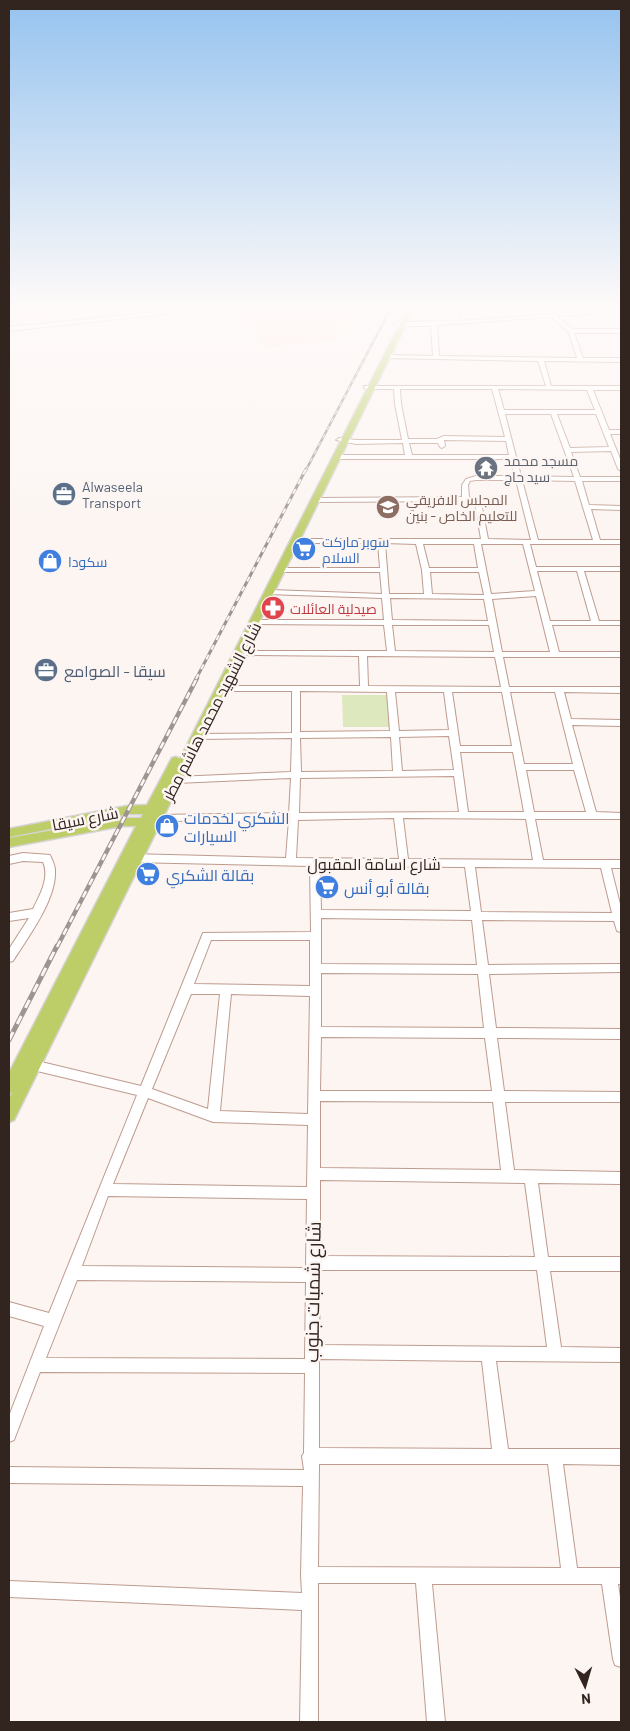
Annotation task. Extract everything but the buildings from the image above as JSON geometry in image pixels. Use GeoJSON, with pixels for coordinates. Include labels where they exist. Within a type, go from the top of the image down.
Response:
{"type":"FeatureCollection","features":[{"type":"Feature","properties":{"kind":"main road","name":"شارع الشهيد محمد هاشم مطر"},"geometry":{"type":"LineString","coordinates":[[9,1088],[132,859],[347,440],[369,387]]}},
{"type":"Feature","properties":{"kind":"main road","name":"شارع الشهيد محمد هاشم مطر"},"geometry":{"type":"LineString","coordinates":[[154,816],[176,780],[316,500],[343,457],[347,440]]}},
{"type":"Feature","properties":{"kind":"main road","name":"شارع سيقا"},"geometry":{"type":"LineString","coordinates":[[9,833],[127,810],[154,816]]}},
{"type":"Feature","properties":{"kind":"main road","name":"شارع سيقا"},"geometry":{"type":"LineString","coordinates":[[9,842],[154,816]]}},
{"type":"Feature","properties":{"kind":"main road","name":"شارع الشهيد محمد هاشم مطر"},"geometry":{"type":"LineString","coordinates":[[9,1115],[132,859]]}},
{"type":"Feature","properties":{"kind":"street"},"geometry":{"type":"LineString","coordinates":[[369,387],[621,388]]}},
{"type":"Feature","properties":{"kind":"street"},"geometry":{"type":"LineString","coordinates":[[397,387],[409,457]]}},
{"type":"Feature","properties":{"kind":"street"},"geometry":{"type":"LineString","coordinates":[[494,388],[520,478],[535,542]]}},
{"type":"Feature","properties":{"kind":"street"},"geometry":{"type":"LineString","coordinates":[[589,388],[621,469]]}},
{"type":"Feature","properties":{"kind":"street"},"geometry":{"type":"LineString","coordinates":[[501,412],[599,412]]}},
{"type":"Feature","properties":{"kind":"street"},"geometry":{"type":"LineString","coordinates":[[553,412],[578,479],[597,542]]}},
{"type":"Feature","properties":{"kind":"street"},"geometry":{"type":"LineString","coordinates":[[606,432],[621,432]]}},
{"type":"Feature","properties":{"kind":"street"},"geometry":{"type":"LineString","coordinates":[[347,440],[440,441],[444,438],[509,439]]}},
{"type":"Feature","properties":{"kind":"street"},"geometry":{"type":"LineString","coordinates":[[440,441],[446,456]]}},
{"type":"Feature","properties":{"kind":"street"},"geometry":{"type":"LineString","coordinates":[[568,450],[613,449]]}},
{"type":"Feature","properties":{"kind":"street"},"geometry":{"type":"LineString","coordinates":[[343,457],[514,457]]}},
{"type":"Feature","properties":{"kind":"street"},"geometry":{"type":"LineString","coordinates":[[466,499],[465,485],[468,480],[481,478],[621,479]]}},
{"type":"Feature","properties":{"kind":"street"},"geometry":{"type":"LineString","coordinates":[[316,500],[466,499],[478,502],[482,570],[539,863]]}},
{"type":"Feature","properties":{"kind":"street"},"geometry":{"type":"LineString","coordinates":[[587,507],[621,508]]}},
{"type":"Feature","properties":{"kind":"street"},"geometry":{"type":"LineString","coordinates":[[296,540],[621,542]]}},
{"type":"Feature","properties":{"kind":"street"},"geometry":{"type":"LineString","coordinates":[[381,541],[391,654]]}},
{"type":"Feature","properties":{"kind":"street"},"geometry":{"type":"LineString","coordinates":[[419,541],[426,570],[428,596]]}},
{"type":"Feature","properties":{"kind":"street"},"geometry":{"type":"LineString","coordinates":[[526,542],[555,654]]}},
{"type":"Feature","properties":{"kind":"street"},"geometry":{"type":"LineString","coordinates":[[534,569],[621,569]]}},
{"type":"Feature","properties":{"kind":"street"},"geometry":{"type":"LineString","coordinates":[[580,569],[596,623]]}},
{"type":"Feature","properties":{"kind":"street"},"geometry":{"type":"LineString","coordinates":[[281,570],[384,570]]}},
{"type":"Feature","properties":{"kind":"street"},"geometry":{"type":"LineString","coordinates":[[426,570],[482,570]]}},
{"type":"Feature","properties":{"kind":"street"},"geometry":{"type":"LineString","coordinates":[[270,592],[487,597],[540,594]]}},
{"type":"Feature","properties":{"kind":"street"},"geometry":{"type":"LineString","coordinates":[[255,622],[492,623]]}},
{"type":"Feature","properties":{"kind":"street"},"geometry":{"type":"LineString","coordinates":[[548,623],[621,623]]}},
{"type":"Feature","properties":{"kind":"street"},"geometry":{"type":"LineString","coordinates":[[240,653],[621,655]]}},
{"type":"Feature","properties":{"kind":"street"},"geometry":{"type":"LineString","coordinates":[[363,654],[364,689]]}},
{"type":"Feature","properties":{"kind":"street"},"geometry":{"type":"LineString","coordinates":[[222,688],[621,690]]}},
{"type":"Feature","properties":{"kind":"street"},"geometry":{"type":"LineString","coordinates":[[291,862],[296,775],[296,688]]}},
{"type":"Feature","properties":{"kind":"street"},"geometry":{"type":"LineString","coordinates":[[391,689],[398,773]]}},
{"type":"Feature","properties":{"kind":"street"},"geometry":{"type":"LineString","coordinates":[[448,690],[464,816]]}},
{"type":"Feature","properties":{"kind":"street"},"geometry":{"type":"LineString","coordinates":[[559,690],[592,816]]}},
{"type":"Feature","properties":{"kind":"street"},"geometry":{"type":"LineString","coordinates":[[568,722],[621,723]]}},
{"type":"Feature","properties":{"kind":"street"},"geometry":{"type":"LineString","coordinates":[[198,737],[454,733]]}},
{"type":"Feature","properties":{"kind":"street"},"geometry":{"type":"LineString","coordinates":[[456,749],[517,750]]}},
{"type":"Feature","properties":{"kind":"street"},"geometry":{"type":"LineString","coordinates":[[520,766],[578,767]]}},
{"type":"Feature","properties":{"kind":"street"},"geometry":{"type":"LineString","coordinates":[[176,780],[296,775],[459,773]]}},
{"type":"Feature","properties":{"kind":"street"},"geometry":{"type":"LineString","coordinates":[[154,816],[294,818],[398,815],[621,816]]}},
{"type":"Feature","properties":{"kind":"street"},"geometry":{"type":"LineString","coordinates":[[398,815],[404,863]]}},
{"type":"Feature","properties":{"kind":"street"},"geometry":{"type":"LineString","coordinates":[[9,860],[35,857],[46,858],[50,863],[51,878],[49,888],[9,958]]}},
{"type":"Feature","properties":{"kind":"street","name":"شارع اسامة المقبول"},"geometry":{"type":"LineString","coordinates":[[132,859],[621,864]]}},
{"type":"Feature","properties":{"kind":"street","name":"شارع شمبات جنوب"},"geometry":{"type":"LineString","coordinates":[[308,1722],[315,1096],[315,862]]}},
{"type":"Feature","properties":{"kind":"street"},"geometry":{"type":"LineString","coordinates":[[470,863],[508,1177]]}},
{"type":"Feature","properties":{"kind":"street"},"geometry":{"type":"LineString","coordinates":[[316,914],[477,914],[620,921],[605,864]]}},
{"type":"Feature","properties":{"kind":"street"},"geometry":{"type":"LineString","coordinates":[[9,917],[35,913]]}},
{"type":"Feature","properties":{"kind":"street"},"geometry":{"type":"LineString","coordinates":[[9,1435],[104,1190],[207,936],[316,936]]}},
{"type":"Feature","properties":{"kind":"street"},"geometry":{"type":"LineString","coordinates":[[316,968],[484,970],[621,968]]}},
{"type":"Feature","properties":{"kind":"street"},"geometry":{"type":"LineString","coordinates":[[187,989],[315,991]]}},
{"type":"Feature","properties":{"kind":"street"},"geometry":{"type":"LineString","coordinates":[[213,1116],[226,990]]}},
{"type":"Feature","properties":{"kind":"street"},"geometry":{"type":"LineString","coordinates":[[314,1032],[621,1034]]}},
{"type":"Feature","properties":{"kind":"street"},"geometry":{"type":"LineString","coordinates":[[33,1065],[145,1092],[213,1116],[314,1120]]}},
{"type":"Feature","properties":{"kind":"street"},"geometry":{"type":"LineString","coordinates":[[315,1096],[621,1097]]}},
{"type":"Feature","properties":{"kind":"street"},"geometry":{"type":"LineString","coordinates":[[313,1174],[621,1178]]}},
{"type":"Feature","properties":{"kind":"street"},"geometry":{"type":"LineString","coordinates":[[531,1178],[555,1355]]}},
{"type":"Feature","properties":{"kind":"street"},"geometry":{"type":"LineString","coordinates":[[104,1190],[313,1193]]}},
{"type":"Feature","properties":{"kind":"street"},"geometry":{"type":"LineString","coordinates":[[73,1273],[543,1263],[621,1264]]}},
{"type":"Feature","properties":{"kind":"street"},"geometry":{"type":"LineString","coordinates":[[9,1309],[53,1321]]}},
{"type":"Feature","properties":{"kind":"street"},"geometry":{"type":"LineString","coordinates":[[488,1354],[501,1457]]}},
{"type":"Feature","properties":{"kind":"street"},"geometry":{"type":"LineString","coordinates":[[36,1365],[488,1354],[621,1356]]}},
{"type":"Feature","properties":{"kind":"street"},"geometry":{"type":"LineString","coordinates":[[310,1456],[621,1457]]}},
{"type":"Feature","properties":{"kind":"street"},"geometry":{"type":"LineString","coordinates":[[555,1458],[570,1577]]}},
{"type":"Feature","properties":{"kind":"street"},"geometry":{"type":"LineString","coordinates":[[9,1475],[310,1478]]}},
{"type":"Feature","properties":{"kind":"street"},"geometry":{"type":"LineString","coordinates":[[310,1575],[615,1576],[621,1659]]}},
{"type":"Feature","properties":{"kind":"street"},"geometry":{"type":"LineString","coordinates":[[423,1576],[436,1722]]}},
{"type":"Feature","properties":{"kind":"street"},"geometry":{"type":"LineString","coordinates":[[9,1590],[309,1602]]}},
{"type":"Feature","properties":{"kind":"green space"},"geometry":{"type":"Polygon","coordinates":[[[342,695],[388,695],[390,727],[343,727],[342,695]]]}},
{"type":"Feature","properties":{"kind":"railway"},"geometry":{"type":"LineString","coordinates":[[306,470],[350,387]]}},
{"type":"Feature","properties":{"kind":"railway"},"geometry":{"type":"LineString","coordinates":[[196,679],[306,469]]}},
{"type":"Feature","properties":{"kind":"railway"},"geometry":{"type":"LineString","coordinates":[[57,947],[197,678]]}},
{"type":"Feature","properties":{"kind":"railway"},"geometry":{"type":"LineString","coordinates":[[9,1040],[57,946]]}},
{"type":"Feature","properties":{"kind":"place","name":"مسجد محمد سيد حاج"},"geometry":{"type":"Point","coordinates":[486,468]}},
{"type":"Feature","properties":{"kind":"place","name":"Alwaseela Transport"},"geometry":{"type":"Point","coordinates":[64,494]}},
{"type":"Feature","properties":{"kind":"place","name":"المجلس الافريقي للتعليم الخاص - بنين"},"geometry":{"type":"Point","coordinates":[388,507]}},
{"type":"Feature","properties":{"kind":"place","name":"سوبر ماركت السلام"},"geometry":{"type":"Point","coordinates":[304,549]}},
{"type":"Feature","properties":{"kind":"place","name":"سكودا"},"geometry":{"type":"Point","coordinates":[50,561]}},
{"type":"Feature","properties":{"kind":"place","name":"صيدلية العائلات"},"geometry":{"type":"Point","coordinates":[273,608]}},
{"type":"Feature","properties":{"kind":"place","name":"سيقا - الصوامع"},"geometry":{"type":"Point","coordinates":[46,670]}},
{"type":"Feature","properties":{"kind":"place","name":"الشكري لخدمات السيارات"},"geometry":{"type":"Point","coordinates":[167,826]}},
{"type":"Feature","properties":{"kind":"place","name":"بقالة الشكري"},"geometry":{"type":"Point","coordinates":[148,874]}},
{"type":"Feature","properties":{"kind":"place","name":"بقالة أبو أنس"},"geometry":{"type":"Point","coordinates":[327,887]}}]}
